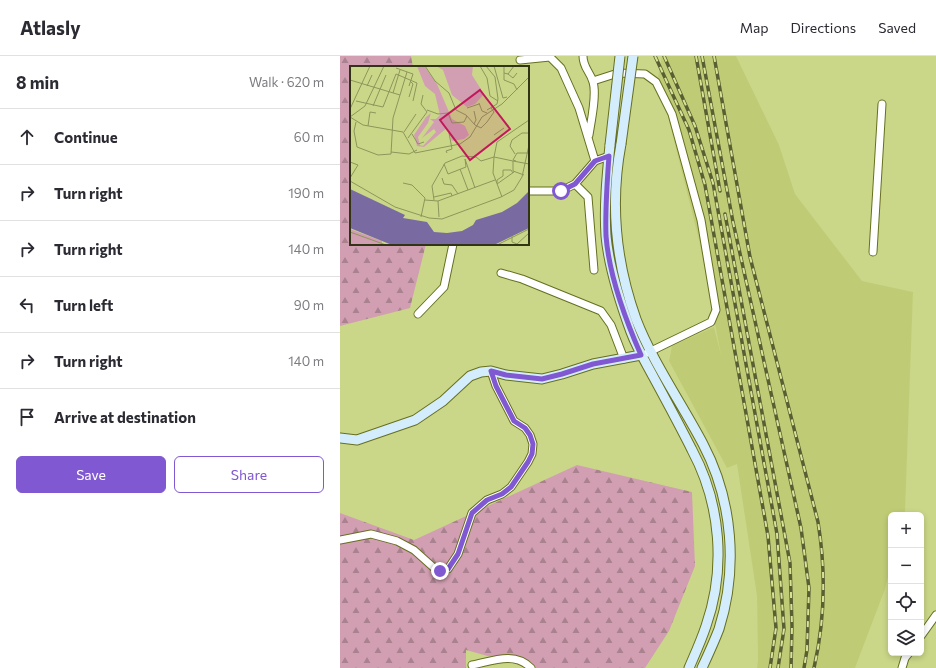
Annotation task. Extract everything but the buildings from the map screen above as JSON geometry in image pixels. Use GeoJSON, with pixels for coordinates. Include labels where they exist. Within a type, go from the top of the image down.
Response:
{"type":"FeatureCollection","features":[{"type":"Feature","properties":{"kind":"main road"},"geometry":{"type":"LineString","coordinates":[[620,56],[605,200],[606,237],[611,267],[631,333],[641,355],[698,462],[707,484],[715,515],[718,547],[715,594],[707,626],[689,668]]}},
{"type":"Feature","properties":{"kind":"main road"},"geometry":{"type":"LineString","coordinates":[[633,56],[617,168],[615,198],[616,232],[626,287],[637,320],[651,351],[709,456],[719,480],[727,513],[730,541],[727,597],[718,630],[702,668]]}},
{"type":"Feature","properties":{"kind":"main road"},"geometry":{"type":"LineString","coordinates":[[340,438],[357,440],[415,420],[443,400],[470,376],[480,372],[491,371],[506,375],[542,379],[593,364],[641,355]]}},
{"type":"Feature","properties":{"kind":"street"},"geometry":{"type":"LineString","coordinates":[[583,56],[583,63],[593,81],[594,107],[589,138]]}},
{"type":"Feature","properties":{"kind":"street"},"geometry":{"type":"LineString","coordinates":[[520,60],[550,57],[561,68],[579,108],[595,161]]}},
{"type":"Feature","properties":{"kind":"street"},"geometry":{"type":"LineString","coordinates":[[593,81],[618,73],[645,74],[656,82],[672,114],[701,220],[716,310],[711,322],[641,355]]}},
{"type":"Feature","properties":{"kind":"street"},"geometry":{"type":"LineString","coordinates":[[873,252],[882,104]]}},
{"type":"Feature","properties":{"kind":"street"},"geometry":{"type":"LineString","coordinates":[[529,191],[561,191],[575,184],[595,161],[609,156]]}},
{"type":"Feature","properties":{"kind":"street"},"geometry":{"type":"LineString","coordinates":[[575,184],[588,197],[594,270]]}},
{"type":"Feature","properties":{"kind":"street"},"geometry":{"type":"LineString","coordinates":[[418,314],[444,287],[453,245]]}},
{"type":"Feature","properties":{"kind":"street"},"geometry":{"type":"LineString","coordinates":[[501,273],[522,279],[601,311],[611,325],[624,359]]}},
{"type":"Feature","properties":{"kind":"street"},"geometry":{"type":"LineString","coordinates":[[340,540],[371,534],[397,542],[414,550],[433,567],[440,571],[448,569],[458,554],[472,513],[487,500],[502,494],[511,487],[532,454],[533,444],[530,435],[525,428],[514,421],[496,386],[491,371]]}},
{"type":"Feature","properties":{"kind":"street"},"geometry":{"type":"LineString","coordinates":[[924,632],[936,615]]}},
{"type":"Feature","properties":{"kind":"street"},"geometry":{"type":"LineString","coordinates":[[902,668],[907,656]]}},
{"type":"Feature","properties":{"kind":"street"},"geometry":{"type":"LineString","coordinates":[[472,665],[509,658],[522,661],[531,668]]}},
{"type":"Feature","properties":{"kind":"shaded area"},"geometry":{"type":"Polygon","coordinates":[[[662,56],[736,56],[779,145],[795,194],[862,281],[913,292],[905,512],[888,512],[888,577],[885,589],[855,668],[757,668],[757,596],[737,464],[727,468],[669,361],[672,346],[714,327],[721,355],[699,240],[658,77],[662,56]]]}},
{"type":"Feature","properties":{"kind":"green space"},"geometry":{"type":"Polygon","coordinates":[[[340,56],[411,56],[413,66],[350,66],[350,245],[426,245],[410,308],[340,326],[340,56]]]}},
{"type":"Feature","properties":{"kind":"green space"},"geometry":{"type":"Polygon","coordinates":[[[577,465],[692,492],[695,566],[669,631],[645,668],[531,668],[466,650],[466,668],[340,668],[340,513],[414,540],[577,465]]]}},
{"type":"Feature","properties":{"kind":"railway"},"geometry":{"type":"LineString","coordinates":[[655,56],[689,130],[705,185],[768,536],[776,628],[770,668]]}},
{"type":"Feature","properties":{"kind":"railway"},"geometry":{"type":"LineString","coordinates":[[664,56],[695,126],[713,183],[777,534],[784,629],[778,668]]}},
{"type":"Feature","properties":{"kind":"railway"},"geometry":{"type":"LineString","coordinates":[[696,56],[720,191]]}},
{"type":"Feature","properties":{"kind":"railway"},"geometry":{"type":"LineString","coordinates":[[702,56],[733,222],[801,528],[809,588],[807,650],[804,668]]}},
{"type":"Feature","properties":{"kind":"railway"},"geometry":{"type":"LineString","coordinates":[[714,56],[750,257],[818,522],[821,540],[823,577],[822,614],[818,650],[814,668]]}},
{"type":"Feature","properties":{"kind":"railway"},"geometry":{"type":"LineString","coordinates":[[725,214],[790,563],[792,626],[791,668]]}},
{"type":"Feature","properties":{"kind":"route"},"geometry":{"type":"LineString","coordinates":[[440,571],[448,569],[458,554],[472,513],[487,500],[502,494],[511,487],[532,454],[533,444],[530,435],[525,428],[514,421],[496,386],[491,371],[506,375],[542,379],[593,364],[641,355],[631,333],[617,289],[611,267],[606,237],[605,200],[609,156],[595,161],[575,184],[561,191]]}}]}
